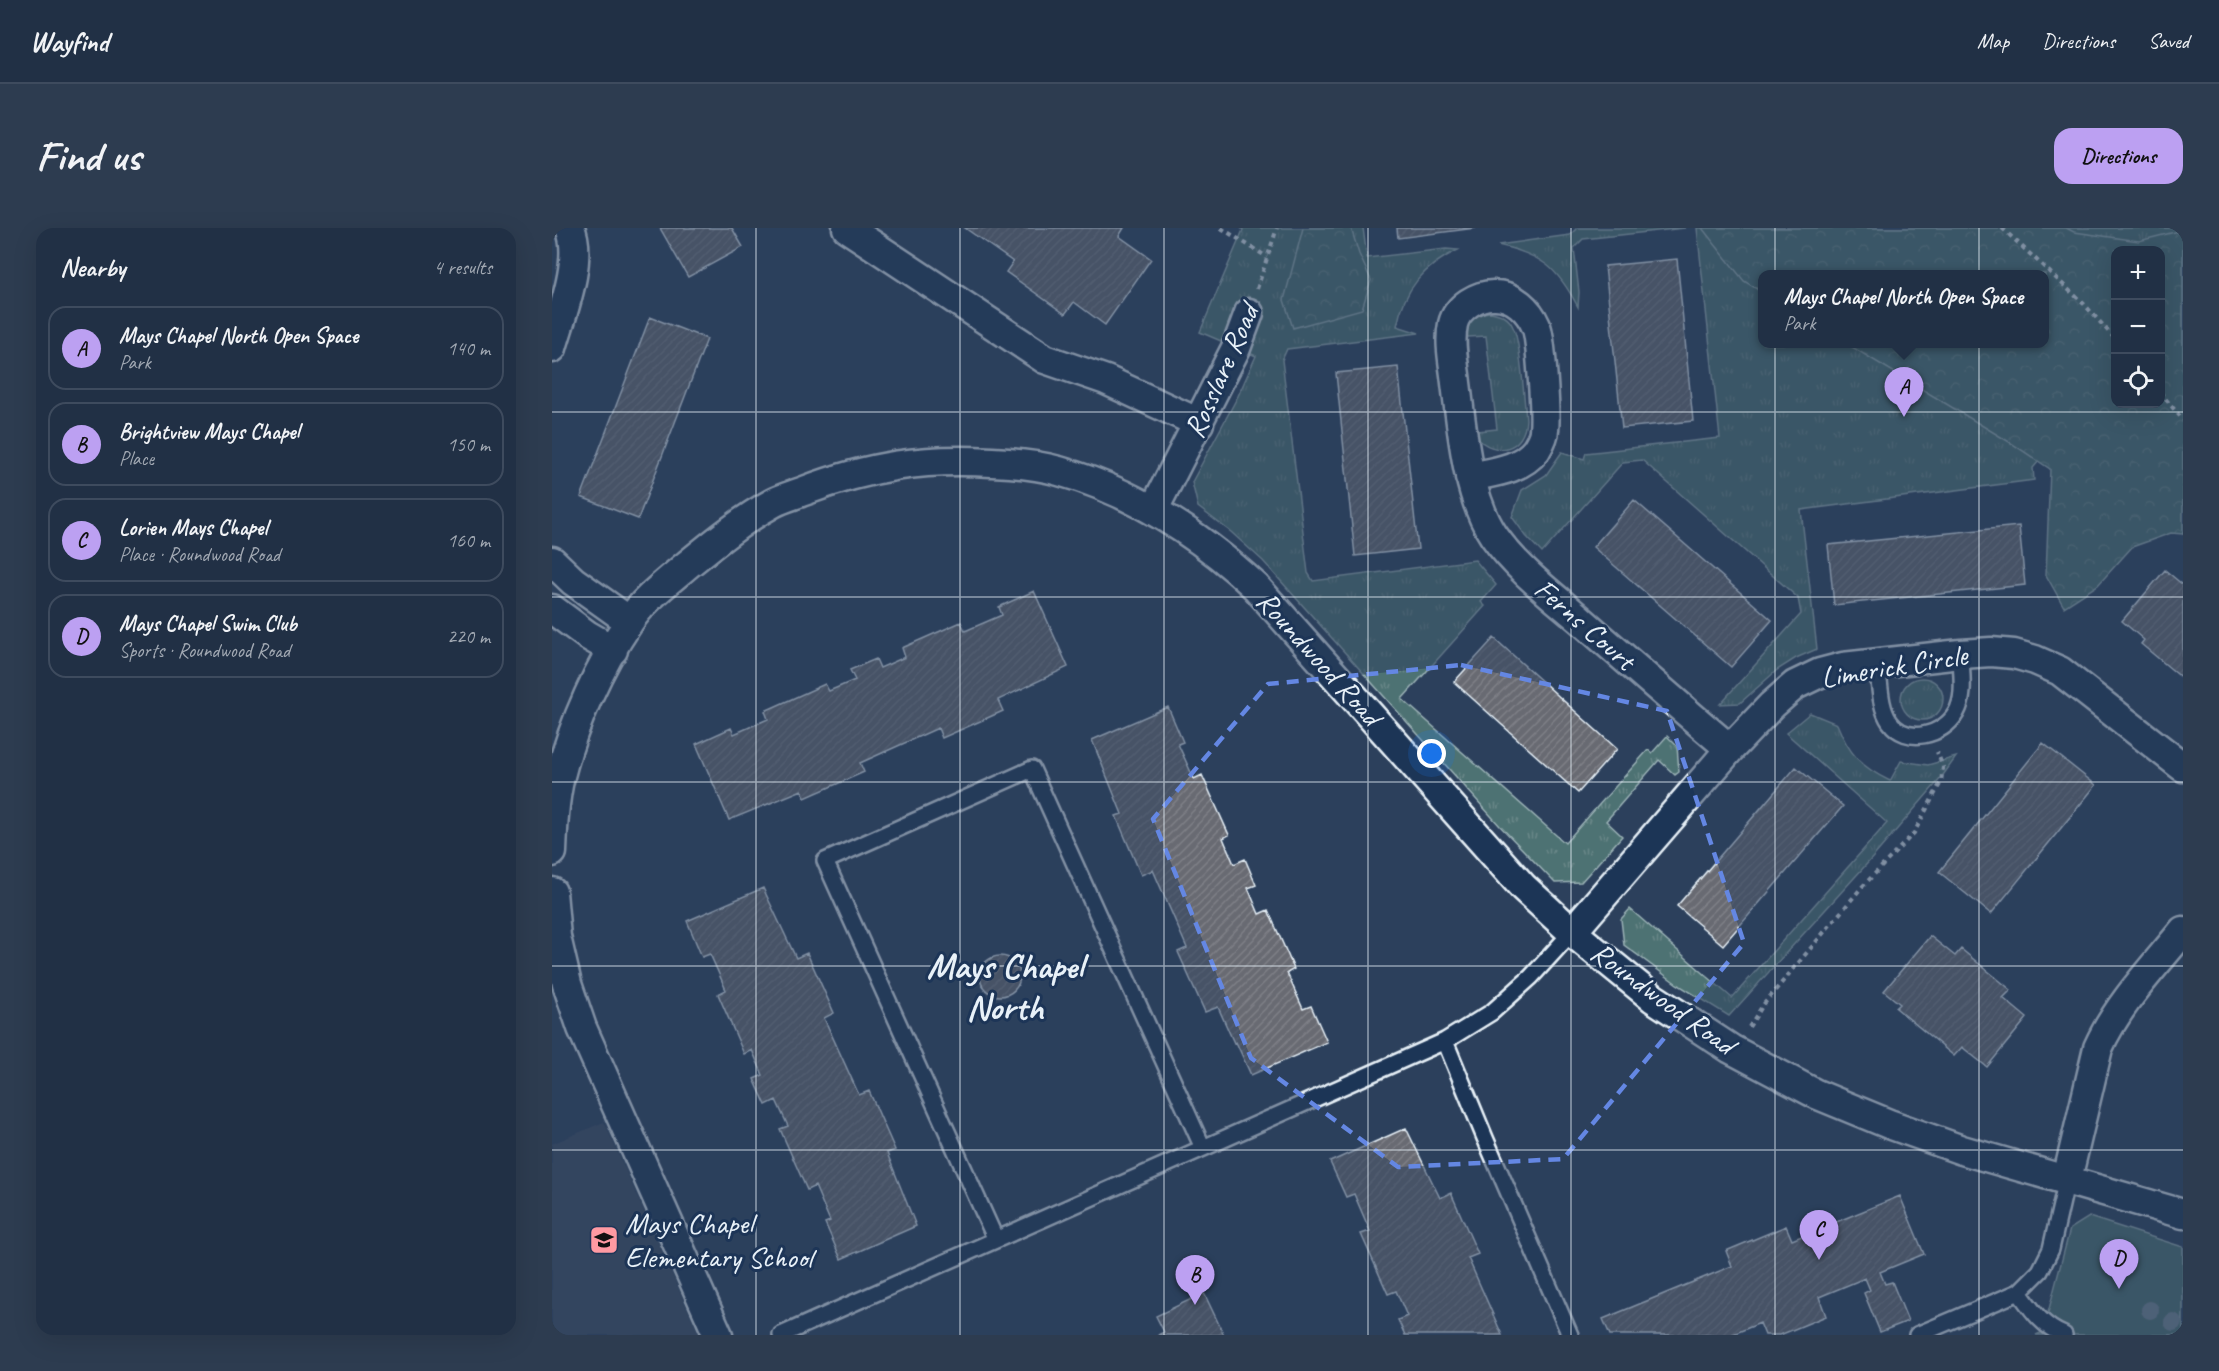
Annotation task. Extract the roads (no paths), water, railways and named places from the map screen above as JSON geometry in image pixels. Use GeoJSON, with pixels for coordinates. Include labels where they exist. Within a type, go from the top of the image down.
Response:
{"type":"FeatureCollection","features":[{"type":"Feature","properties":{"kind":"street"},"geometry":{"type":"LineString","coordinates":[[552,348],[573,271],[574,249],[570,228]]}},
{"type":"Feature","properties":{"kind":"street"},"geometry":{"type":"LineString","coordinates":[[847,228],[1045,359],[1106,381],[1199,423]]}},
{"type":"Feature","properties":{"kind":"street","name":"Ferns Court"},"geometry":{"type":"LineString","coordinates":[[1470,477],[1507,469],[1524,462],[1536,449],[1544,432],[1537,328],[1527,310],[1513,300],[1495,295],[1477,298],[1463,308],[1453,322],[1451,343],[1470,477],[1494,536],[1534,580],[1730,749]]}},
{"type":"Feature","properties":{"kind":"street","name":"Rosslare Road"},"geometry":{"type":"LineString","coordinates":[[1154,509],[1236,348],[1250,313]]}},
{"type":"Feature","properties":{"kind":"street","name":"Roundwood Road"},"geometry":{"type":"LineString","coordinates":[[552,852],[553,824],[560,777],[576,725],[613,650],[629,621],[664,585],[719,538],[773,502],[838,478],[900,464],[953,460],[1011,463],[1057,470],[1104,485],[1154,509],[1223,557],[1256,587],[1523,887],[1572,932],[1653,998],[1731,1049],[1816,1094],[1889,1124],[1962,1150],[2183,1214]]}},
{"type":"Feature","properties":{"kind":"street"},"geometry":{"type":"LineString","coordinates":[[552,561],[573,581],[629,621]]}},
{"type":"Feature","properties":{"kind":"street"},"geometry":{"type":"LineString","coordinates":[[552,609],[587,635],[613,650]]}},
{"type":"Feature","properties":{"kind":"street","name":"Limerick Circle"},"geometry":{"type":"LineString","coordinates":[[1572,932],[1730,749],[1772,705],[1796,685],[1843,667],[1991,652],[2014,654],[2035,660],[2060,671],[2183,767]]}},
{"type":"Feature","properties":{"kind":"street"},"geometry":{"type":"LineString","coordinates":[[552,892],[556,938],[567,984],[582,1028],[718,1335]]}},
{"type":"Feature","properties":{"kind":"street"},"geometry":{"type":"LineString","coordinates":[[2067,1179],[2098,1048],[2105,1031],[2183,931]]}},
{"type":"Feature","properties":{"kind":"lane"},"geometry":{"type":"LineString","coordinates":[[1877,663],[1884,706],[1889,720],[1899,732],[1914,736],[1930,734],[1945,726],[1956,713],[1962,693],[1961,654]]}},
{"type":"Feature","properties":{"kind":"lane"},"geometry":{"type":"LineString","coordinates":[[996,1240],[825,861],[1032,769],[1203,1148]]}},
{"type":"Feature","properties":{"kind":"lane"},"geometry":{"type":"LineString","coordinates":[[781,1335],[1445,1041],[1492,1012],[1531,977],[1572,932]]}},
{"type":"Feature","properties":{"kind":"lane"},"geometry":{"type":"LineString","coordinates":[[1445,1041],[1570,1335]]}},
{"type":"Feature","properties":{"kind":"lane"},"geometry":{"type":"LineString","coordinates":[[1917,1335],[2019,1292],[2040,1271],[2051,1249],[2067,1179]]}},
{"type":"Feature","properties":{"kind":"lane"},"geometry":{"type":"LineString","coordinates":[[2019,1292],[2036,1317],[2052,1330],[2064,1335]]}},
{"type":"Feature","properties":{"kind":"place","name":"Mays Chapel North Open Space"},"geometry":{"type":"Point","coordinates":[1904,417]}},
{"type":"Feature","properties":{"kind":"place","name":"Mays Chapel Elementary School"},"geometry":{"type":"Point","coordinates":[604,1240]}},
{"type":"Feature","properties":{"kind":"place","name":"Lorien Mays Chapel"},"geometry":{"type":"Point","coordinates":[1819,1260]}},
{"type":"Feature","properties":{"kind":"place","name":"Mays Chapel Swim Club"},"geometry":{"type":"Point","coordinates":[2119,1289]}},
{"type":"Feature","properties":{"kind":"place","name":"Brightview Mays Chapel"},"geometry":{"type":"Point","coordinates":[1195,1305]}},
{"type":"Feature","properties":{"kind":"district","name":"Mays Chapel North"},"geometry":{"type":"Point","coordinates":[1005,986]}}]}
